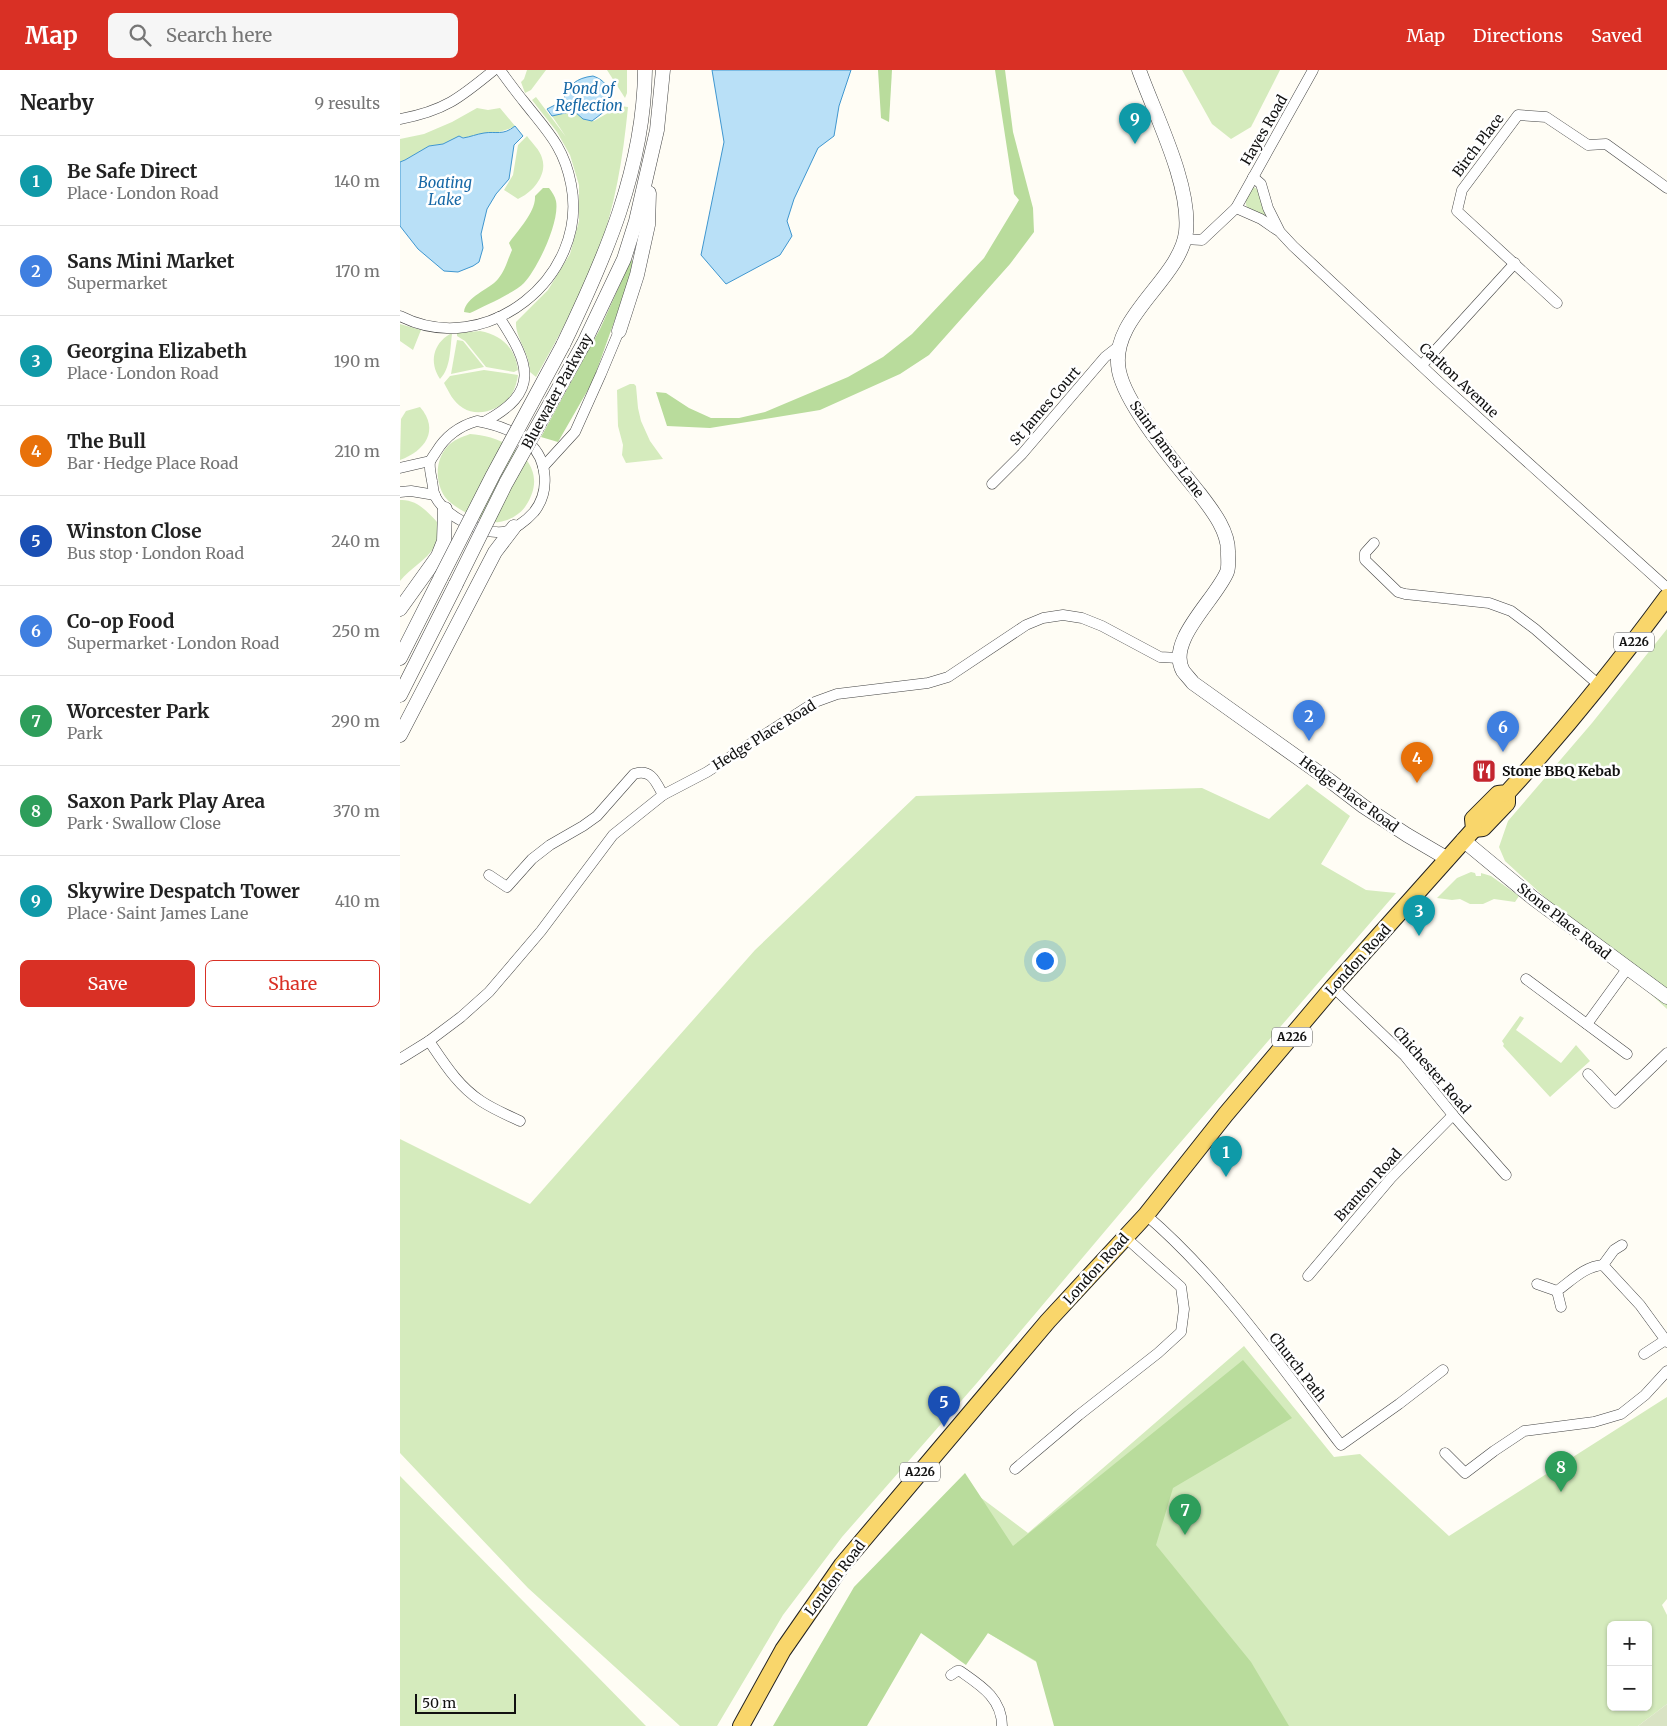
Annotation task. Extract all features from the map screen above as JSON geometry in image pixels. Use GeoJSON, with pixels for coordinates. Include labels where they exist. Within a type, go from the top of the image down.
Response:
{"type":"FeatureCollection","features":[{"type":"Feature","properties":{"kind":"main road","name":"London Road"},"geometry":{"type":"LineString","coordinates":[[740,1726],[783,1650],[842,1565],[1048,1321],[1146,1215],[1226,1114],[1333,987],[1469,835],[1474,820],[1498,794],[1507,793],[1542,754],[1623,656],[1667,597]]}},
{"type":"Feature","properties":{"kind":"street"},"geometry":{"type":"LineString","coordinates":[[400,119],[422,115],[443,107],[454,101],[494,70]]}},
{"type":"Feature","properties":{"kind":"street"},"geometry":{"type":"LineString","coordinates":[[400,316],[423,324],[454,327],[475,325],[499,317],[518,307],[532,296],[555,269],[564,253],[569,237],[573,206],[570,177],[565,160],[557,144],[500,70]]}},
{"type":"Feature","properties":{"kind":"street","name":"Bluewater Parkway"},"geometry":{"type":"LineString","coordinates":[[400,658],[493,476],[563,346],[599,270],[620,215],[638,137],[645,70]]}},
{"type":"Feature","properties":{"kind":"street","name":"Bluewater Parkway"},"geometry":{"type":"LineString","coordinates":[[400,695],[506,484],[584,343],[624,259],[649,168],[662,100],[664,70]]}},
{"type":"Feature","properties":{"kind":"street","name":"Saint James Lane"},"geometry":{"type":"LineString","coordinates":[[1139,70],[1182,186],[1186,214],[1184,239],[1170,267],[1126,331],[1119,346],[1119,371],[1128,395],[1157,438],[1209,506],[1222,530],[1228,550],[1227,570],[1216,592],[1190,627],[1182,644],[1179,658]]}},
{"type":"Feature","properties":{"kind":"street","name":"Hayes Road"},"geometry":{"type":"LineString","coordinates":[[1184,239],[1202,240],[1236,208],[1313,70]]}},
{"type":"Feature","properties":{"kind":"street","name":"Birch Place"},"geometry":{"type":"LineString","coordinates":[[1557,303],[1458,211],[1462,190],[1518,115],[1546,117],[1588,145],[1606,144],[1667,188]]}},
{"type":"Feature","properties":{"kind":"street"},"geometry":{"type":"LineString","coordinates":[[543,467],[575,432],[619,331],[637,275],[648,225],[649,168]]}},
{"type":"Feature","properties":{"kind":"street","name":"Carlton Avenue"},"geometry":{"type":"LineString","coordinates":[[1253,177],[1261,185],[1268,208],[1280,232],[1305,258],[1667,588]]}},
{"type":"Feature","properties":{"kind":"street"},"geometry":{"type":"LineString","coordinates":[[1236,208],[1264,221],[1280,232]]}},
{"type":"Feature","properties":{"kind":"street"},"geometry":{"type":"LineString","coordinates":[[1422,365],[1515,263]]}},
{"type":"Feature","properties":{"kind":"street"},"geometry":{"type":"LineString","coordinates":[[484,422],[501,413],[514,402],[523,381],[524,367],[521,354],[499,317]]}},
{"type":"Feature","properties":{"kind":"street","name":"St James Court"},"geometry":{"type":"LineString","coordinates":[[992,484],[1022,454],[1106,357],[1119,346]]}},
{"type":"Feature","properties":{"kind":"street"},"geometry":{"type":"LineString","coordinates":[[476,421],[484,422],[526,441],[536,450],[543,467],[545,484],[539,504],[532,514],[504,532],[486,531],[458,519],[445,509],[435,495],[430,461],[444,440],[464,424],[476,421]]}},
{"type":"Feature","properties":{"kind":"street"},"geometry":{"type":"LineString","coordinates":[[400,468],[430,461]]}},
{"type":"Feature","properties":{"kind":"street"},"geometry":{"type":"LineString","coordinates":[[400,492],[410,491],[435,495]]}},
{"type":"Feature","properties":{"kind":"street"},"geometry":{"type":"LineString","coordinates":[[400,608],[438,556],[444,540],[445,509]]}},
{"type":"Feature","properties":{"kind":"street"},"geometry":{"type":"LineString","coordinates":[[400,735],[496,552],[514,527]]}},
{"type":"Feature","properties":{"kind":"street"},"geometry":{"type":"LineString","coordinates":[[1374,543],[1366,552],[1365,560],[1398,592],[1488,602],[1511,611],[1535,629],[1599,685]]}},
{"type":"Feature","properties":{"kind":"street","name":"Hedge Place Road"},"geometry":{"type":"LineString","coordinates":[[400,1059],[429,1042],[489,992],[541,931],[613,835],[663,795],[707,772],[815,702],[837,694],[928,683],[948,677],[1026,625],[1043,618],[1062,615],[1082,618],[1102,626],[1160,657],[1179,658],[1183,671],[1193,683],[1370,811],[1448,859]]}},
{"type":"Feature","properties":{"kind":"street"},"geometry":{"type":"LineString","coordinates":[[489,874],[507,887],[532,859],[550,845],[584,826],[597,816],[634,774],[648,773],[654,778],[663,795]]}},
{"type":"Feature","properties":{"kind":"street","name":"Stone Place Road"},"geometry":{"type":"LineString","coordinates":[[1469,835],[1533,898],[1626,969],[1667,997]]}},
{"type":"Feature","properties":{"kind":"street"},"geometry":{"type":"LineString","coordinates":[[1587,1024],[1626,969]]}},
{"type":"Feature","properties":{"kind":"street"},"geometry":{"type":"LineString","coordinates":[[1526,979],[1627,1054]]}},
{"type":"Feature","properties":{"kind":"street","name":"Chichester Road"},"geometry":{"type":"LineString","coordinates":[[1333,987],[1405,1056],[1453,1115],[1506,1175]]}},
{"type":"Feature","properties":{"kind":"street"},"geometry":{"type":"LineString","coordinates":[[429,1042],[445,1066],[462,1086],[481,1102],[520,1121]]}},
{"type":"Feature","properties":{"kind":"street"},"geometry":{"type":"LineString","coordinates":[[1588,1074],[1615,1103],[1667,1053]]}},
{"type":"Feature","properties":{"kind":"street","name":"Branton Road"},"geometry":{"type":"LineString","coordinates":[[1308,1276],[1390,1178],[1453,1115]]}},
{"type":"Feature","properties":{"kind":"street","name":"Church Path"},"geometry":{"type":"LineString","coordinates":[[1146,1215],[1182,1248],[1206,1274],[1252,1329],[1341,1445],[1443,1370]]}},
{"type":"Feature","properties":{"kind":"street"},"geometry":{"type":"LineString","coordinates":[[1016,1469],[1079,1414],[1158,1353],[1181,1332],[1184,1308],[1181,1287],[1125,1237]]}},
{"type":"Feature","properties":{"kind":"street"},"geometry":{"type":"LineString","coordinates":[[1603,1266],[1616,1247]]}},
{"type":"Feature","properties":{"kind":"street"},"geometry":{"type":"LineString","coordinates":[[1557,1291],[1594,1266],[1603,1266],[1640,1305],[1666,1340],[1644,1354]]}},
{"type":"Feature","properties":{"kind":"street"},"geometry":{"type":"LineString","coordinates":[[1537,1284],[1557,1291]]}},
{"type":"Feature","properties":{"kind":"street"},"geometry":{"type":"LineString","coordinates":[[1557,1291],[1561,1307]]}},
{"type":"Feature","properties":{"kind":"street"},"geometry":{"type":"LineString","coordinates":[[1445,1453],[1465,1473],[1524,1431],[1594,1422],[1621,1414],[1645,1394],[1667,1371]]}},
{"type":"Feature","properties":{"kind":"street"},"geometry":{"type":"LineString","coordinates":[[951,1675],[960,1671],[990,1693],[1000,1713],[1002,1726]]}},
{"type":"Feature","properties":{"kind":"green space"},"geometry":{"type":"Polygon","coordinates":[[[527,70],[546,70],[531,90],[525,93],[521,82],[527,70]]]}},
{"type":"Feature","properties":{"kind":"green space"},"geometry":{"type":"Polygon","coordinates":[[[607,70],[627,70],[627,93],[625,98],[607,70]]]}},
{"type":"Feature","properties":{"kind":"green space"},"geometry":{"type":"Polygon","coordinates":[[[878,70],[892,70],[889,122],[881,118],[878,70]]]}},
{"type":"Feature","properties":{"kind":"green space"},"geometry":{"type":"Polygon","coordinates":[[[995,70],[1005,70],[1013,132],[1033,208],[1034,232],[1010,264],[929,355],[900,374],[820,410],[710,428],[667,426],[656,392],[666,393],[689,408],[711,418],[739,418],[765,412],[848,377],[883,357],[912,334],[984,258],[1019,200],[1014,194],[995,70]]]}},
{"type":"Feature","properties":{"kind":"green space"},"geometry":{"type":"Polygon","coordinates":[[[1182,70],[1280,70],[1251,127],[1231,139],[1212,124],[1182,70]]]}},
{"type":"Feature","properties":{"kind":"green space"},"geometry":{"type":"Polygon","coordinates":[[[536,97],[566,137],[552,116],[574,111],[585,120],[594,121],[620,106],[628,107],[617,183],[603,239],[575,303],[536,377],[530,372],[528,358],[516,328],[516,322],[548,290],[570,254],[579,221],[579,185],[570,155],[557,132],[532,100],[536,97]]]}},
{"type":"Feature","properties":{"kind":"green space"},"geometry":{"type":"Polygon","coordinates":[[[477,108],[488,110],[500,108],[515,126],[478,136],[459,137],[443,144],[429,146],[400,162],[400,139],[424,134],[452,122],[477,108]]]}},
{"type":"Feature","properties":{"kind":"green space"},"geometry":{"type":"Polygon","coordinates":[[[527,136],[541,155],[543,171],[538,183],[518,199],[504,190],[513,175],[518,145],[527,136]]]}},
{"type":"Feature","properties":{"kind":"green space"},"geometry":{"type":"Polygon","coordinates":[[[1254,187],[1258,190],[1267,217],[1247,207],[1248,195],[1251,188],[1254,187]]]}},
{"type":"Feature","properties":{"kind":"green space"},"geometry":{"type":"Polygon","coordinates":[[[543,188],[549,188],[556,201],[555,220],[547,244],[530,276],[519,287],[506,295],[470,313],[464,312],[473,297],[494,283],[500,276],[512,250],[509,243],[530,214],[535,202],[535,196],[543,188]]]}},
{"type":"Feature","properties":{"kind":"green space"},"geometry":{"type":"Polygon","coordinates":[[[631,260],[635,263],[593,381],[558,442],[541,437],[600,329],[631,260]]]}},
{"type":"Feature","properties":{"kind":"green space"},"geometry":{"type":"Polygon","coordinates":[[[400,324],[421,330],[413,350],[400,341],[400,324]]]}},
{"type":"Feature","properties":{"kind":"green space"},"geometry":{"type":"Polygon","coordinates":[[[480,331],[501,339],[506,344],[514,355],[518,370],[514,372],[486,367],[465,341],[457,336],[457,333],[480,331]]]}},
{"type":"Feature","properties":{"kind":"green space"},"geometry":{"type":"Polygon","coordinates":[[[452,334],[448,364],[440,379],[435,366],[434,354],[444,338],[452,334]]]}},
{"type":"Feature","properties":{"kind":"green space"},"geometry":{"type":"Polygon","coordinates":[[[457,340],[463,341],[484,367],[451,374],[457,340]]]}},
{"type":"Feature","properties":{"kind":"green space"},"geometry":{"type":"Polygon","coordinates":[[[484,370],[518,375],[515,387],[508,399],[496,408],[483,412],[469,411],[457,403],[444,383],[450,376],[484,370]]]}},
{"type":"Feature","properties":{"kind":"green space"},"geometry":{"type":"Polygon","coordinates":[[[630,384],[636,386],[641,421],[650,441],[663,459],[626,463],[622,455],[623,445],[618,426],[617,390],[630,384]]]}},
{"type":"Feature","properties":{"kind":"green space"},"geometry":{"type":"Polygon","coordinates":[[[420,407],[429,424],[427,439],[416,451],[400,460],[401,419],[406,411],[420,407]]]}},
{"type":"Feature","properties":{"kind":"green space"},"geometry":{"type":"Polygon","coordinates":[[[470,434],[499,440],[523,456],[530,466],[534,478],[533,492],[523,510],[510,519],[499,522],[486,521],[462,511],[449,502],[439,485],[438,465],[443,452],[452,442],[470,434]]]}},
{"type":"Feature","properties":{"kind":"green space"},"geometry":{"type":"Polygon","coordinates":[[[400,500],[411,501],[425,510],[437,522],[437,538],[436,544],[431,551],[400,581],[400,500]]]}},
{"type":"Feature","properties":{"kind":"green space"},"geometry":{"type":"Polygon","coordinates":[[[1667,629],[1667,1009],[1505,861],[1499,847],[1508,821],[1592,723],[1667,629]]]}},
{"type":"Feature","properties":{"kind":"green space"},"geometry":{"type":"Polygon","coordinates":[[[1307,784],[1350,816],[1321,864],[1366,890],[1396,893],[1154,1173],[976,1384],[842,1537],[783,1615],[717,1726],[680,1726],[528,1588],[400,1453],[400,1139],[530,1204],[755,950],[916,796],[1202,788],[1269,819],[1307,784]]]}},
{"type":"Feature","properties":{"kind":"green space"},"geometry":{"type":"Polygon","coordinates":[[[1471,872],[1475,873],[1476,876],[1481,876],[1481,873],[1491,876],[1519,896],[1515,902],[1494,899],[1483,904],[1470,904],[1460,899],[1437,898],[1457,878],[1471,872]]]}},
{"type":"Feature","properties":{"kind":"green space"},"geometry":{"type":"Polygon","coordinates":[[[1520,1016],[1524,1018],[1516,1030],[1561,1063],[1576,1045],[1590,1061],[1550,1097],[1503,1046],[1502,1041],[1520,1016]]]}},
{"type":"Feature","properties":{"kind":"green space"},"geometry":{"type":"Polygon","coordinates":[[[1244,1346],[1334,1457],[1360,1454],[1449,1536],[1667,1397],[1667,1599],[1662,1605],[1667,1615],[1667,1704],[1638,1726],[1055,1726],[1038,1663],[988,1633],[960,1482],[1028,1533],[1244,1346]]]}},
{"type":"Feature","properties":{"kind":"green space"},"geometry":{"type":"Polygon","coordinates":[[[1243,1360],[1292,1418],[1173,1488],[1156,1545],[1251,1662],[1289,1726],[1054,1726],[1036,1661],[988,1633],[966,1665],[921,1633],[867,1726],[773,1726],[854,1587],[965,1473],[1013,1546],[1243,1360]]]}},
{"type":"Feature","properties":{"kind":"green space"},"geometry":{"type":"Polygon","coordinates":[[[400,1476],[646,1726],[400,1726],[400,1476]]]}},
{"type":"Feature","properties":{"kind":"green space"},"geometry":{"type":"Polygon","coordinates":[[[1667,1704],[1667,1726],[1638,1726],[1667,1704]]]}},
{"type":"Feature","properties":{"kind":"water"},"geometry":{"type":"Polygon","coordinates":[[[712,70],[851,70],[839,106],[834,136],[818,148],[794,199],[787,221],[792,236],[780,255],[726,284],[701,255],[724,142],[712,70]]]}},
{"type":"Feature","properties":{"kind":"water","name":"Pond of Reflection"},"geometry":{"type":"Polygon","coordinates":[[[593,76],[603,81],[608,89],[609,108],[592,121],[583,119],[574,111],[552,116],[547,109],[563,101],[567,91],[574,83],[582,78],[593,76]]]}},
{"type":"Feature","properties":{"kind":"water","name":"Boating Lake"},"geometry":{"type":"Polygon","coordinates":[[[515,126],[523,136],[514,145],[509,179],[496,194],[487,209],[481,234],[483,248],[479,262],[458,272],[444,271],[418,249],[400,226],[400,162],[429,146],[443,144],[459,136],[463,138],[484,133],[503,132],[515,126]]]}},
{"type":"Feature","properties":{"kind":"place","name":"Skywire Despatch Tower"},"geometry":{"type":"Point","coordinates":[1135,144]}},
{"type":"Feature","properties":{"kind":"place","name":"Sans Mini Market"},"geometry":{"type":"Point","coordinates":[1309,741]}},
{"type":"Feature","properties":{"kind":"place","name":"Co-op Food"},"geometry":{"type":"Point","coordinates":[1503,752]}},
{"type":"Feature","properties":{"kind":"place","name":"Stone BBQ Kebab"},"geometry":{"type":"Point","coordinates":[1484,771]}},
{"type":"Feature","properties":{"kind":"place","name":"The Bull"},"geometry":{"type":"Point","coordinates":[1417,783]}},
{"type":"Feature","properties":{"kind":"place","name":"Georgina Elizabeth"},"geometry":{"type":"Point","coordinates":[1419,936]}},
{"type":"Feature","properties":{"kind":"place","name":"Be Safe Direct"},"geometry":{"type":"Point","coordinates":[1226,1177]}},
{"type":"Feature","properties":{"kind":"place","name":"Winston Close"},"geometry":{"type":"Point","coordinates":[944,1427]}},
{"type":"Feature","properties":{"kind":"place","name":"Saxon Park Play Area"},"geometry":{"type":"Point","coordinates":[1561,1492]}},
{"type":"Feature","properties":{"kind":"place","name":"Worcester Park"},"geometry":{"type":"Point","coordinates":[1185,1535]}}]}
